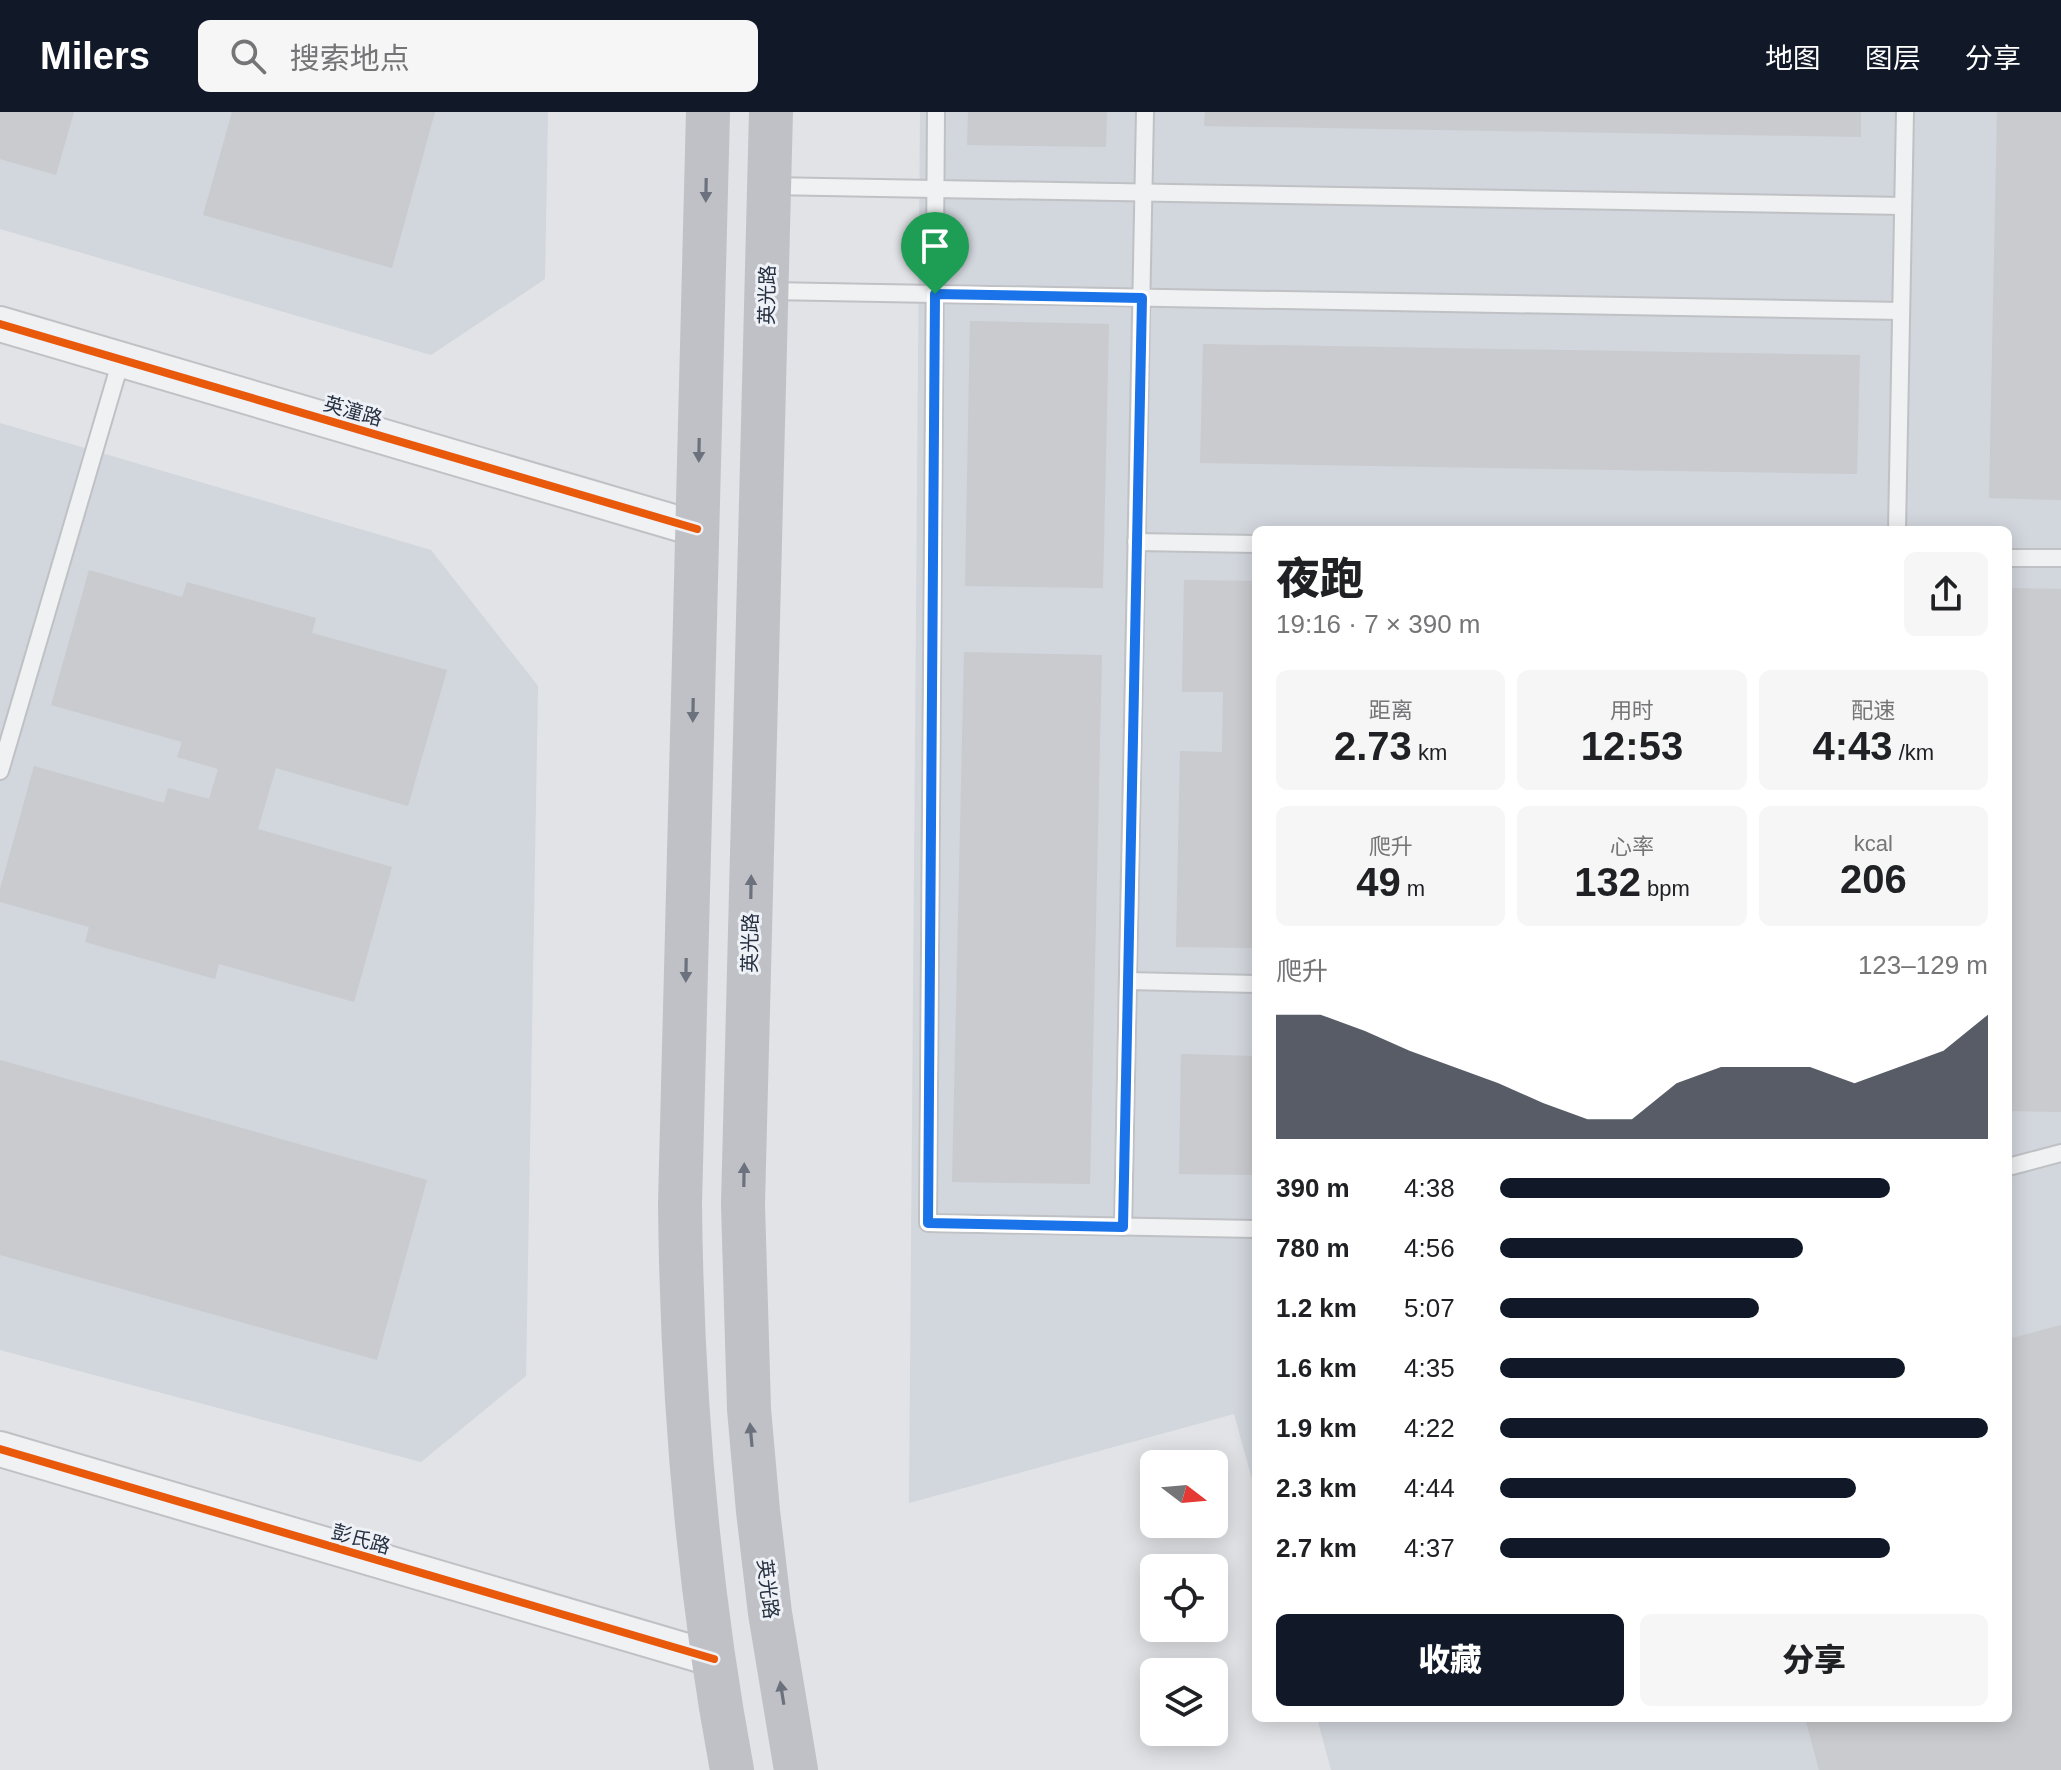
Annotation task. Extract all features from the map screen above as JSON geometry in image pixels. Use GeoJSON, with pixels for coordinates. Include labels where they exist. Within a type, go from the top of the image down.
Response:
{"type":"FeatureCollection","features":[{"type":"Feature","properties":{"kind":"main road"},"geometry":{"type":"LineString","coordinates":[[708,112],[680,1204],[681,1309],[695,1518],[732,1770]]}},
{"type":"Feature","properties":{"kind":"main road","name":"英光路"},"geometry":{"type":"LineString","coordinates":[[771,112],[743,1204],[744,1292],[758,1511],[770,1613],[796,1770]]}},
{"type":"Feature","properties":{"kind":"street","name":"英潼路"},"geometry":{"type":"LineString","coordinates":[[0,324],[697,529]]}},
{"type":"Feature","properties":{"kind":"street","name":"彭氏路"},"geometry":{"type":"LineString","coordinates":[[0,1449],[714,1659]]}},
{"type":"Feature","properties":{"kind":"lane"},"geometry":{"type":"LineString","coordinates":[[936,112],[928,1223],[1252,1229]]}},
{"type":"Feature","properties":{"kind":"lane"},"geometry":{"type":"LineString","coordinates":[[1123,1227],[1145,112]]}},
{"type":"Feature","properties":{"kind":"lane"},"geometry":{"type":"LineString","coordinates":[[1897,526],[1905,112]]}},
{"type":"Feature","properties":{"kind":"lane"},"geometry":{"type":"LineString","coordinates":[[769,186],[1903,206]]}},
{"type":"Feature","properties":{"kind":"lane"},"geometry":{"type":"LineString","coordinates":[[767,291],[1901,311]]}},
{"type":"Feature","properties":{"kind":"lane"},"geometry":{"type":"LineString","coordinates":[[0,771],[121,360]]}},
{"type":"Feature","properties":{"kind":"lane"},"geometry":{"type":"LineString","coordinates":[[1136,542],[1252,544]]}},
{"type":"Feature","properties":{"kind":"lane"},"geometry":{"type":"LineString","coordinates":[[2012,558],[2061,558]]}},
{"type":"Feature","properties":{"kind":"lane"},"geometry":{"type":"LineString","coordinates":[[1128,981],[1252,984]]}},
{"type":"Feature","properties":{"kind":"lane"},"geometry":{"type":"LineString","coordinates":[[2012,1166],[2061,1153]]}},
{"type":"Feature","properties":{"kind":"shaded area"},"geometry":{"type":"Polygon","coordinates":[[[0,112],[548,112],[545,279],[431,355],[0,229],[0,112]]]}},
{"type":"Feature","properties":{"kind":"shaded area"},"geometry":{"type":"Polygon","coordinates":[[[920,112],[2061,112],[2061,1770],[1331,1770],[1318,1722],[2012,1722],[2012,526],[1252,526],[1252,1479],[1234,1414],[909,1503],[920,112]]]}},
{"type":"Feature","properties":{"kind":"shaded area"},"geometry":{"type":"Polygon","coordinates":[[[0,423],[431,550],[538,686],[526,1376],[421,1462],[0,1350],[0,423]]]}},
{"type":"Feature","properties":{"kind":"building"},"geometry":{"type":"Polygon","coordinates":[[[0,112],[74,112],[56,175],[0,159],[0,112]]]}},
{"type":"Feature","properties":{"kind":"building"},"geometry":{"type":"Polygon","coordinates":[[[232,112],[435,112],[392,268],[203,215],[232,112]]]}},
{"type":"Feature","properties":{"kind":"building"},"geometry":{"type":"Polygon","coordinates":[[[968,112],[1107,112],[1106,147],[967,145],[968,112]]]}},
{"type":"Feature","properties":{"kind":"building"},"geometry":{"type":"Polygon","coordinates":[[[1205,112],[1861,112],[1861,137],[1204,126],[1205,112]]]}},
{"type":"Feature","properties":{"kind":"building"},"geometry":{"type":"Polygon","coordinates":[[[1997,112],[2061,112],[2061,500],[1989,498],[1997,112]]]}},
{"type":"Feature","properties":{"kind":"building"},"geometry":{"type":"Polygon","coordinates":[[[970,321],[1109,324],[1103,588],[965,586],[970,321]]]}},
{"type":"Feature","properties":{"kind":"building"},"geometry":{"type":"Polygon","coordinates":[[[1203,344],[1860,355],[1857,474],[1200,463],[1203,344]]]}},
{"type":"Feature","properties":{"kind":"building"},"geometry":{"type":"Polygon","coordinates":[[[89,570],[182,597],[187,582],[316,618],[312,633],[447,670],[408,806],[276,768],[258,829],[392,867],[354,1002],[219,964],[215,979],[85,942],[89,927],[0,902],[0,889],[34,766],[164,803],[168,788],[209,799],[218,769],[177,757],[182,742],[51,705],[89,570]]]}},
{"type":"Feature","properties":{"kind":"building"},"geometry":{"type":"Polygon","coordinates":[[[1184,580],[1252,581],[1252,948],[1176,947],[1180,751],[1222,752],[1223,692],[1182,692],[1184,580]]]}},
{"type":"Feature","properties":{"kind":"building"},"geometry":{"type":"Polygon","coordinates":[[[2012,588],[2061,589],[2061,1112],[2012,1111],[2012,588]]]}},
{"type":"Feature","properties":{"kind":"building"},"geometry":{"type":"Polygon","coordinates":[[[964,652],[1102,655],[1090,1184],[952,1182],[964,652]]]}},
{"type":"Feature","properties":{"kind":"building"},"geometry":{"type":"Polygon","coordinates":[[[1181,1054],[1252,1056],[1252,1175],[1179,1174],[1181,1054]]]}},
{"type":"Feature","properties":{"kind":"building"},"geometry":{"type":"Polygon","coordinates":[[[0,1060],[427,1180],[377,1360],[0,1255],[0,1060]]]}},
{"type":"Feature","properties":{"kind":"building"},"geometry":{"type":"Polygon","coordinates":[[[2061,1325],[2061,1770],[1819,1770],[1806,1722],[2012,1722],[2012,1338],[2061,1325]]]}},
{"type":"Feature","properties":{"kind":"cycle path"},"geometry":{"type":"LineString","coordinates":[[0,324],[697,529]]}},
{"type":"Feature","properties":{"kind":"cycle path"},"geometry":{"type":"LineString","coordinates":[[0,1449],[714,1659]]}},
{"type":"Feature","properties":{"kind":"route"},"geometry":{"type":"LineString","coordinates":[[935,294],[1142,298],[1123,1227],[928,1223],[935,294]]}}]}
